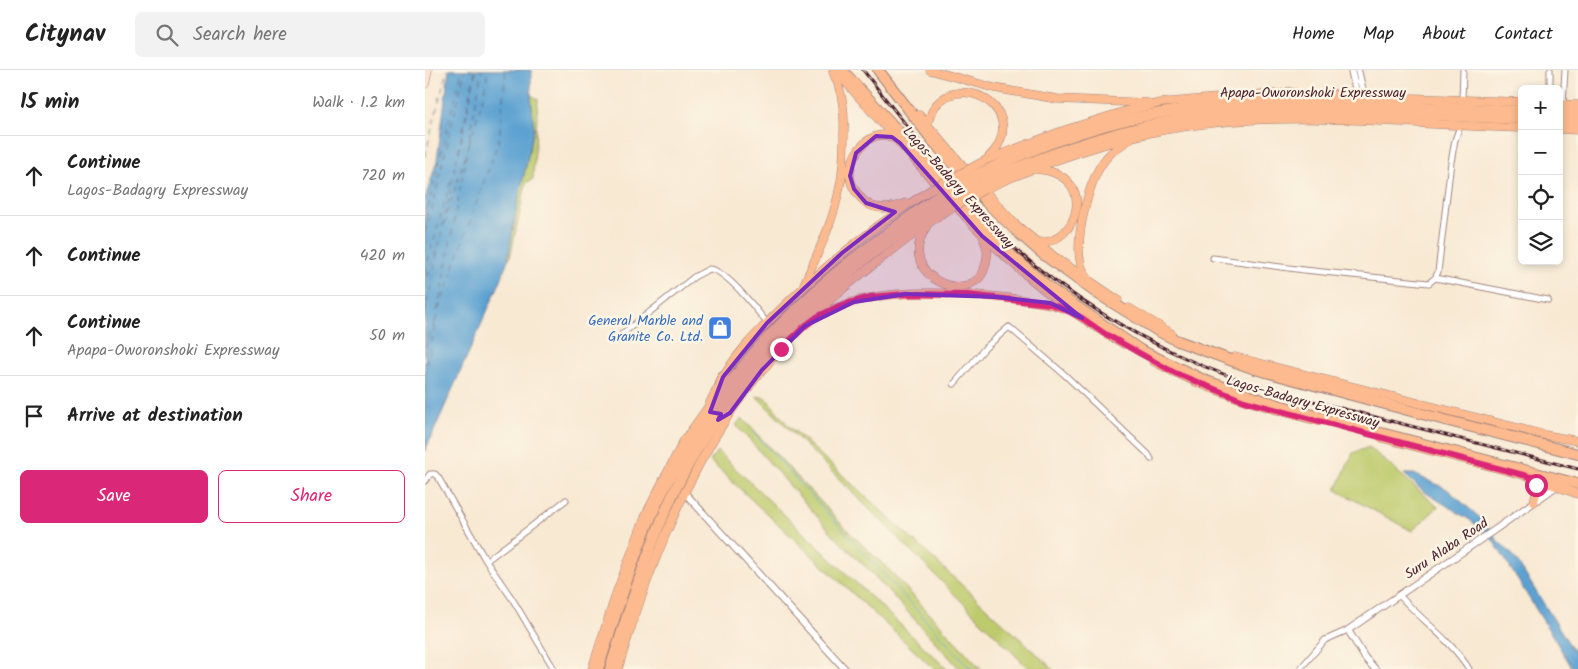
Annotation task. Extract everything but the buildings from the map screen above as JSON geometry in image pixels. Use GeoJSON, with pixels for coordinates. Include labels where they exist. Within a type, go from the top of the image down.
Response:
{"type":"FeatureCollection","features":[{"type":"Feature","properties":{"kind":"highway","name":"Lagos-Badagry Expressway"},"geometry":{"type":"LineString","coordinates":[[842,70],[935,171],[991,238],[1052,290],[1141,350],[1206,381],[1262,400],[1323,418],[1578,484]]}},
{"type":"Feature","properties":{"kind":"highway","name":"Lagos-Badagry Expressway"},"geometry":{"type":"LineString","coordinates":[[878,70],[933,141],[987,203],[1021,235],[1044,255],[1089,287],[1158,331],[1178,341],[1255,369],[1578,454]]}},
{"type":"Feature","properties":{"kind":"highway"},"geometry":{"type":"LineString","coordinates":[[1289,98],[1333,99]]}},
{"type":"Feature","properties":{"kind":"highway","name":"Apapa-Oworonshoki Expressway"},"geometry":{"type":"LineString","coordinates":[[717,412],[728,379],[823,284],[857,256],[943,198],[1031,151],[1113,123],[1149,115],[1208,106],[1289,98],[1518,111]]}},
{"type":"Feature","properties":{"kind":"highway"},"geometry":{"type":"LineString","coordinates":[[1563,108],[1578,113]]}},
{"type":"Feature","properties":{"kind":"highway","name":"Apapa-Oworonshoki Expressway"},"geometry":{"type":"LineString","coordinates":[[977,179],[1120,132],[1187,119],[1325,112],[1518,119]]}},
{"type":"Feature","properties":{"kind":"highway"},"geometry":{"type":"LineString","coordinates":[[1236,117],[1270,116]]}},
{"type":"Feature","properties":{"kind":"highway"},"geometry":{"type":"LineString","coordinates":[[1563,121],[1578,122]]}},
{"type":"Feature","properties":{"kind":"highway","name":"Apapa-Oworonshoki Expressway"},"geometry":{"type":"LineString","coordinates":[[598,669],[631,567],[645,532],[672,475],[717,412],[756,365],[837,282],[943,198]]}},
{"type":"Feature","properties":{"kind":"highway"},"geometry":{"type":"LineString","coordinates":[[615,666],[657,531],[678,484],[712,433],[720,391],[728,379]]}},
{"type":"Feature","properties":{"kind":"main road"},"geometry":{"type":"LineString","coordinates":[[425,84],[428,70]]}},
{"type":"Feature","properties":{"kind":"main road"},"geometry":{"type":"LineString","coordinates":[[803,288],[827,230],[840,186],[845,121],[839,88],[833,70]]}},
{"type":"Feature","properties":{"kind":"main road","name":"Lagos-Badagry Expressway"},"geometry":{"type":"LineString","coordinates":[[833,70],[983,236],[1036,284],[1102,332],[1175,373],[1244,401],[1531,477],[1578,494]]}},
{"type":"Feature","properties":{"kind":"main road","name":"Lagos-Badagry Expressway"},"geometry":{"type":"LineString","coordinates":[[883,70],[948,151],[1014,222],[1056,258],[1111,296],[1173,334],[1243,359],[1545,435],[1578,441]]}},
{"type":"Feature","properties":{"kind":"main road"},"geometry":{"type":"LineString","coordinates":[[930,70],[994,88],[1057,99],[1160,104]]}},
{"type":"Feature","properties":{"kind":"main road"},"geometry":{"type":"LineString","coordinates":[[928,127],[929,118],[933,110],[947,96],[957,92],[969,91],[978,93],[997,108],[1002,117],[1003,124],[1000,144],[986,160]]}},
{"type":"Feature","properties":{"kind":"main road","name":"Apapa-Oworonshoki Expressway"},"geometry":{"type":"LineString","coordinates":[[977,179],[986,160],[1080,125],[1160,104],[1240,96],[1289,98]]}},
{"type":"Feature","properties":{"kind":"main road","name":"Apapa-Oworonshoki Expressway"},"geometry":{"type":"LineString","coordinates":[[1333,99],[1360,96],[1518,102]]}},
{"type":"Feature","properties":{"kind":"main road"},"geometry":{"type":"LineString","coordinates":[[1563,107],[1578,105]]}},
{"type":"Feature","properties":{"kind":"main road","name":"Apapa-Oworonshoki Expressway"},"geometry":{"type":"LineString","coordinates":[[1270,116],[1518,128]]}},
{"type":"Feature","properties":{"kind":"main road","name":"Apapa-Oworonshoki Expressway"},"geometry":{"type":"LineString","coordinates":[[728,379],[743,350],[767,323],[803,288],[842,253],[915,200],[943,198],[977,179],[1033,169],[1092,148],[1139,135],[1236,117]]}},
{"type":"Feature","properties":{"kind":"main road"},"geometry":{"type":"LineString","coordinates":[[1563,129],[1578,130]]}},
{"type":"Feature","properties":{"kind":"main road"},"geometry":{"type":"LineString","coordinates":[[900,143],[892,137],[882,135],[869,139],[856,153],[851,163],[850,176],[854,189],[866,203],[875,207],[883,209],[894,208],[915,200]]}},
{"type":"Feature","properties":{"kind":"main road"},"geometry":{"type":"LineString","coordinates":[[1089,280],[1081,264],[1080,239],[1091,185],[1098,169],[1107,157],[1118,147],[1139,135]]}},
{"type":"Feature","properties":{"kind":"main road"},"geometry":{"type":"LineString","coordinates":[[1033,169],[1048,170],[1064,178],[1075,193],[1077,202],[1074,218],[1063,233],[1054,239],[1037,242]]}},
{"type":"Feature","properties":{"kind":"main road","name":"Apapa-Oworonshoki Expressway"},"geometry":{"type":"LineString","coordinates":[[592,669],[617,591],[647,512],[683,442],[762,370],[848,285],[928,224],[943,198]]}},
{"type":"Feature","properties":{"kind":"main road"},"geometry":{"type":"LineString","coordinates":[[928,224],[918,249],[920,261],[931,278],[944,285],[966,286],[976,281],[985,270],[988,253],[983,236]]}},
{"type":"Feature","properties":{"kind":"main road"},"geometry":{"type":"LineString","coordinates":[[805,326],[817,317],[839,306],[871,297],[906,294],[968,295],[1035,302],[1056,305],[1082,318]]}},
{"type":"Feature","properties":{"kind":"main road"},"geometry":{"type":"LineString","coordinates":[[615,666],[659,551],[712,433]]}},
{"type":"Feature","properties":{"kind":"main road"},"geometry":{"type":"LineString","coordinates":[[1531,477],[1537,488],[1534,502]]}},
{"type":"Feature","properties":{"kind":"street"},"geometry":{"type":"LineString","coordinates":[[1351,70],[1360,96]]}},
{"type":"Feature","properties":{"kind":"street"},"geometry":{"type":"LineString","coordinates":[[1358,70],[1360,96]]}},
{"type":"Feature","properties":{"kind":"street"},"geometry":{"type":"LineString","coordinates":[[1462,99],[1463,70]]}},
{"type":"Feature","properties":{"kind":"street"},"geometry":{"type":"LineString","coordinates":[[1549,70],[1549,85]]}},
{"type":"Feature","properties":{"kind":"street"},"geometry":{"type":"LineString","coordinates":[[1563,85],[1565,70]]}},
{"type":"Feature","properties":{"kind":"street"},"geometry":{"type":"LineString","coordinates":[[1213,258],[1429,283],[1435,278],[1452,155],[1460,126]]}},
{"type":"Feature","properties":{"kind":"street"},"geometry":{"type":"LineString","coordinates":[[622,334],[694,278],[709,269],[719,271],[752,303],[767,323]]}},
{"type":"Feature","properties":{"kind":"street"},"geometry":{"type":"LineString","coordinates":[[1435,278],[1548,300]]}},
{"type":"Feature","properties":{"kind":"street"},"geometry":{"type":"LineString","coordinates":[[954,384],[985,348],[1009,327],[1065,376],[1151,458]]}},
{"type":"Feature","properties":{"kind":"street"},"geometry":{"type":"LineString","coordinates":[[425,481],[430,474],[435,474],[438,477],[486,561],[513,600],[555,669]]}},
{"type":"Feature","properties":{"kind":"street","name":"Suru Alaba Road"},"geometry":{"type":"LineString","coordinates":[[1347,630],[1557,486]]}},
{"type":"Feature","properties":{"kind":"street"},"geometry":{"type":"LineString","coordinates":[[685,492],[845,669]]}},
{"type":"Feature","properties":{"kind":"street"},"geometry":{"type":"LineString","coordinates":[[486,561],[566,500]]}},
{"type":"Feature","properties":{"kind":"street"},"geometry":{"type":"LineString","coordinates":[[1399,595],[1457,652],[1469,669]]}},
{"type":"Feature","properties":{"kind":"street"},"geometry":{"type":"LineString","coordinates":[[1300,669],[1325,640],[1347,630],[1365,658],[1375,669]]}},
{"type":"Feature","properties":{"kind":"highlighted area"},"geometry":{"type":"Polygon","coordinates":[[[876,136],[892,137],[900,143],[982,236],[1082,318],[1050,303],[997,297],[906,294],[854,302],[805,326],[762,370],[730,413],[718,420],[721,414],[710,412],[723,377],[767,323],[842,253],[895,212],[866,203],[854,189],[850,176],[856,153],[876,136]]]}},
{"type":"Feature","properties":{"kind":"green space"},"geometry":{"type":"Polygon","coordinates":[[[531,95],[538,99],[533,179],[526,183],[510,258],[508,259],[516,211],[534,129],[531,95]]]}},
{"type":"Feature","properties":{"kind":"green space"},"geometry":{"type":"Polygon","coordinates":[[[756,396],[766,398],[787,424],[1053,669],[1029,669],[756,396]]]}},
{"type":"Feature","properties":{"kind":"green space"},"geometry":{"type":"Polygon","coordinates":[[[742,418],[852,535],[890,571],[981,669],[960,669],[870,571],[838,540],[736,425],[742,418]]]}},
{"type":"Feature","properties":{"kind":"green space"},"geometry":{"type":"Polygon","coordinates":[[[1369,447],[1438,507],[1412,531],[1336,490],[1353,453],[1369,447]]]}},
{"type":"Feature","properties":{"kind":"green space"},"geometry":{"type":"Polygon","coordinates":[[[717,451],[947,669],[934,669],[710,461],[717,451]]]}},
{"type":"Feature","properties":{"kind":"water"},"geometry":{"type":"Polygon","coordinates":[[[449,70],[531,70],[534,129],[516,211],[508,259],[501,280],[425,451],[425,199],[437,160],[449,70]]]}},
{"type":"Feature","properties":{"kind":"water"},"geometry":{"type":"Polygon","coordinates":[[[1404,474],[1414,474],[1447,489],[1486,523],[1497,540],[1513,555],[1578,658],[1578,669],[1573,669],[1493,540],[1470,520],[1423,491],[1404,474]]]}},
{"type":"Feature","properties":{"kind":"waterway"},"geometry":{"type":"LineString","coordinates":[[753,432],[971,669]]}},
{"type":"Feature","properties":{"kind":"ferry route"},"geometry":{"type":"LineString","coordinates":[[425,156],[447,70]]}},
{"type":"Feature","properties":{"kind":"ferry route"},"geometry":{"type":"LineString","coordinates":[[425,219],[462,70]]}},
{"type":"Feature","properties":{"kind":"ferry route"},"geometry":{"type":"LineString","coordinates":[[425,232],[465,70]]}},
{"type":"Feature","properties":{"kind":"ferry route"},"geometry":{"type":"LineString","coordinates":[[425,313],[475,70]]}},
{"type":"Feature","properties":{"kind":"ferry route"},"geometry":{"type":"LineString","coordinates":[[459,153],[476,70]]}},
{"type":"Feature","properties":{"kind":"ferry route"},"geometry":{"type":"LineString","coordinates":[[425,364],[429,357],[482,70]]}},
{"type":"Feature","properties":{"kind":"ferry route"},"geometry":{"type":"LineString","coordinates":[[469,143],[484,95],[488,70]]}},
{"type":"Feature","properties":{"kind":"ferry route"},"geometry":{"type":"LineString","coordinates":[[439,309],[499,139],[506,70]]}},
{"type":"Feature","properties":{"kind":"ferry route"},"geometry":{"type":"LineString","coordinates":[[444,224],[465,156]]}},
{"type":"Feature","properties":{"kind":"ferry route"},"geometry":{"type":"LineString","coordinates":[[425,272],[452,176]]}},
{"type":"Feature","properties":{"kind":"ferry route"},"geometry":{"type":"LineString","coordinates":[[425,287],[439,240]]}},
{"type":"Feature","properties":{"kind":"ferry route"},"geometry":{"type":"LineString","coordinates":[[425,348],[436,318]]}},
{"type":"Feature","properties":{"kind":"railway"},"geometry":{"type":"LineString","coordinates":[[863,70],[956,186],[1012,246],[1059,284],[1099,312],[1141,336],[1206,367],[1271,390],[1578,469]]}},
{"type":"Feature","properties":{"kind":"place","name":"General Marble and Granite Co. Ltd."},"geometry":{"type":"Point","coordinates":[720,328]}},
{"type":"Feature","properties":{"kind":"route"},"geometry":{"type":"LineString","coordinates":[[781,349],[805,326],[825,312],[871,297],[906,294],[968,295],[1056,305],[1082,318],[1102,332],[1175,373],[1244,401],[1531,477],[1536,485]]}}]}
